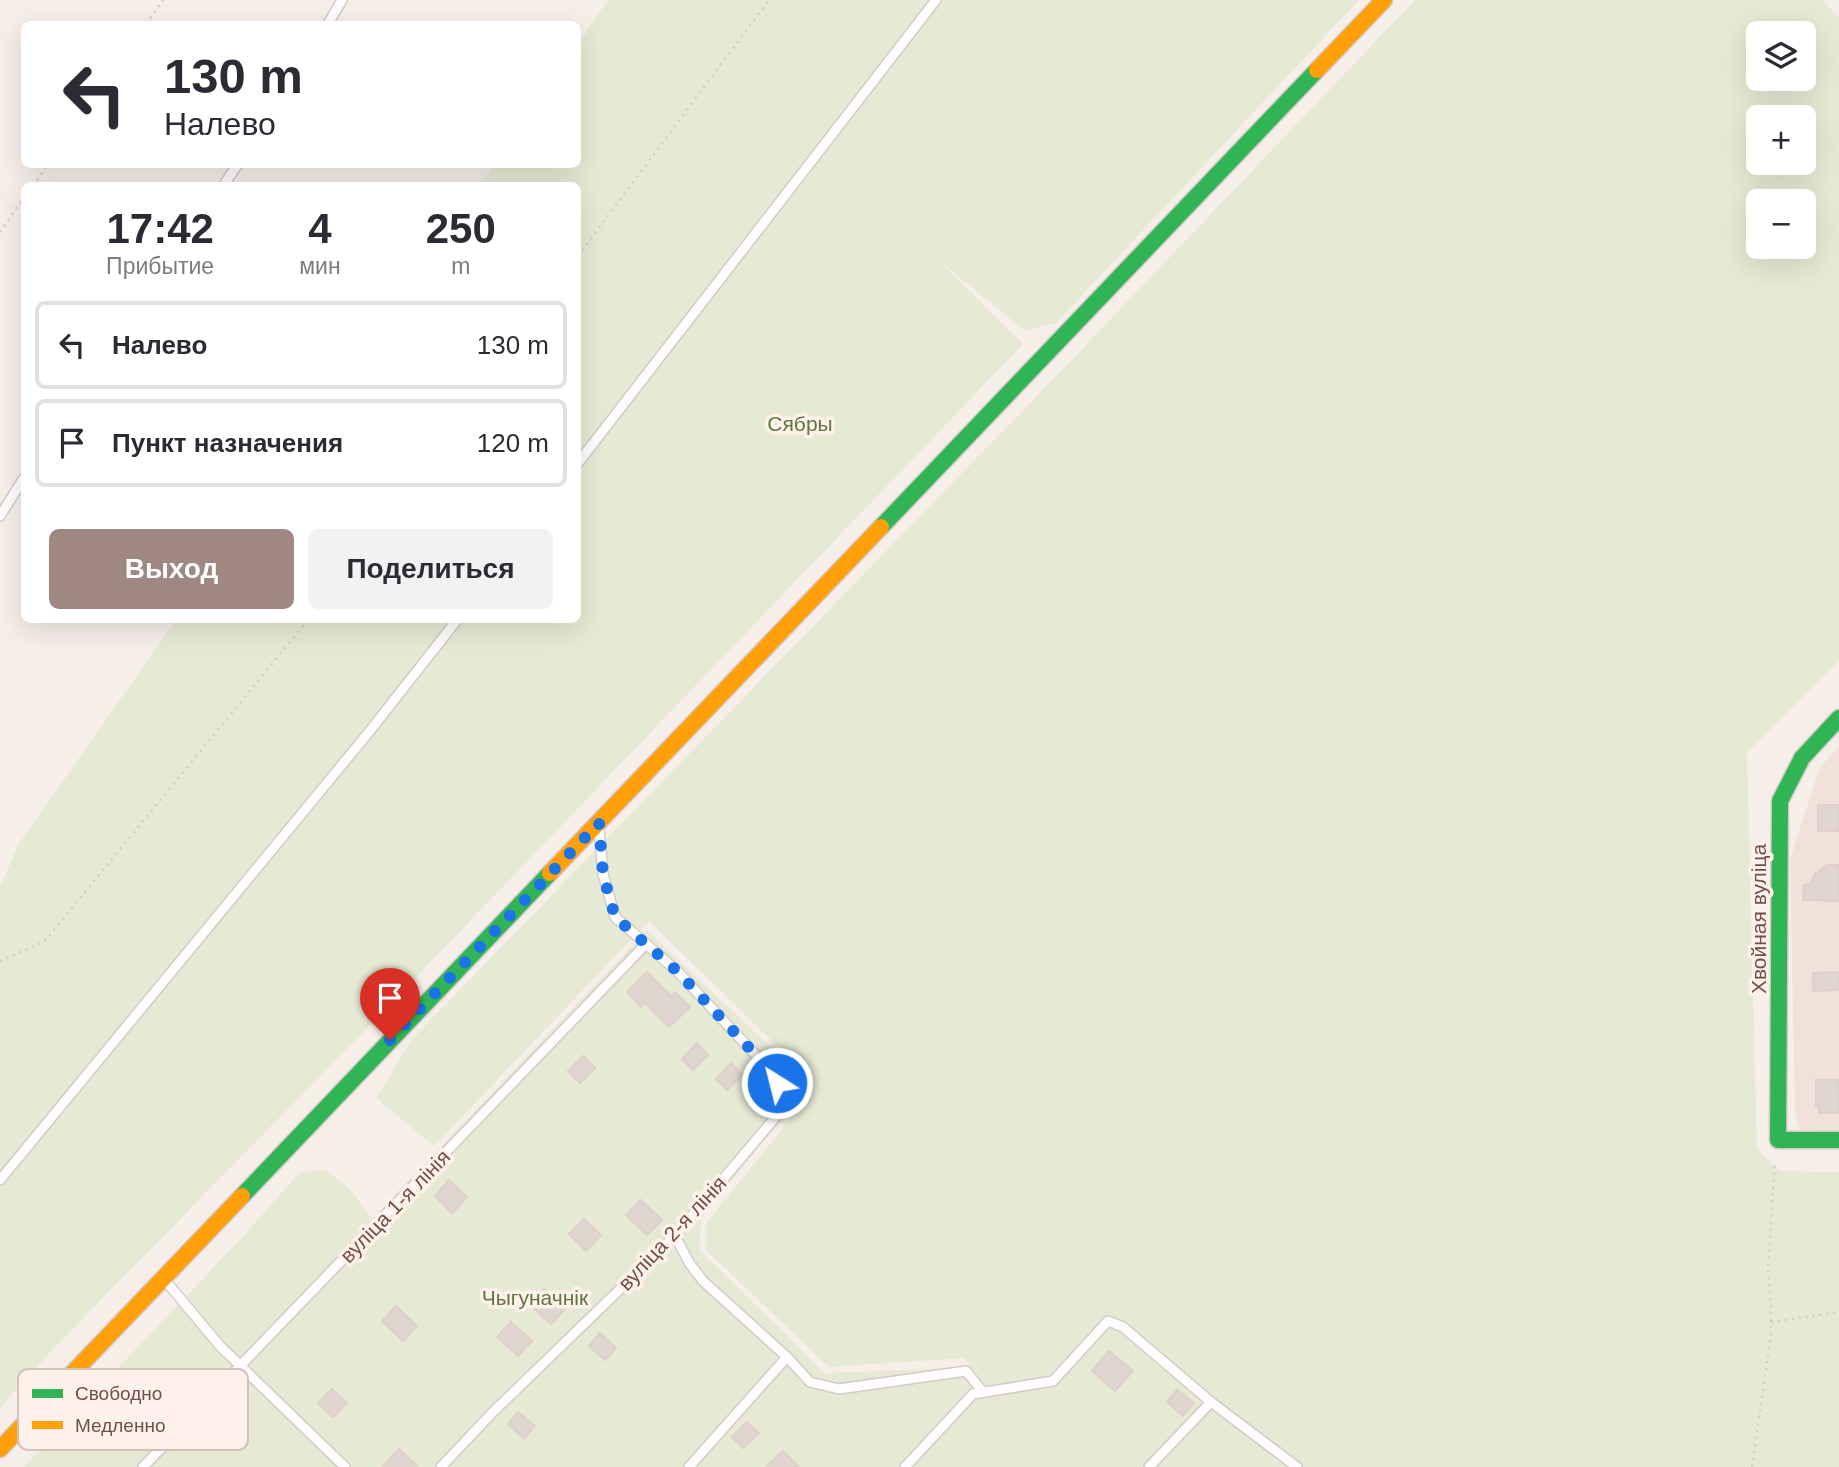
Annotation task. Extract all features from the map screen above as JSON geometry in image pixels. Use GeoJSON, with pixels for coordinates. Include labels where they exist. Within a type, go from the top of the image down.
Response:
{"type":"FeatureCollection","features":[{"type":"Feature","properties":{"kind":"main road"},"geometry":{"type":"LineString","coordinates":[[76,1369],[1384,0]]}},
{"type":"Feature","properties":{"kind":"main road","name":"Хвойная вуліца"},"geometry":{"type":"LineString","coordinates":[[1778,1140],[1780,802],[1802,758],[1839,718]]}},
{"type":"Feature","properties":{"kind":"main road"},"geometry":{"type":"LineString","coordinates":[[1778,1140],[1839,1140]]}},
{"type":"Feature","properties":{"kind":"main road"},"geometry":{"type":"LineString","coordinates":[[0,1449],[18,1430]]}},
{"type":"Feature","properties":{"kind":"lane"},"geometry":{"type":"LineString","coordinates":[[330,21],[342,0]]}},
{"type":"Feature","properties":{"kind":"lane"},"geometry":{"type":"LineString","coordinates":[[581,459],[936,0]]}},
{"type":"Feature","properties":{"kind":"lane"},"geometry":{"type":"LineString","coordinates":[[0,516],[21,483]]}},
{"type":"Feature","properties":{"kind":"lane"},"geometry":{"type":"LineString","coordinates":[[0,1180],[369,732],[455,623]]}},
{"type":"Feature","properties":{"kind":"lane"},"geometry":{"type":"LineString","coordinates":[[599,823],[603,874],[615,917],[646,944]]}},
{"type":"Feature","properties":{"kind":"lane","name":"вуліца 2-я лінія"},"geometry":{"type":"LineString","coordinates":[[442,1467],[492,1413],[675,1236],[779,1113],[783,1094],[765,1065],[677,971],[646,944]]}},
{"type":"Feature","properties":{"kind":"lane","name":"вуліца 1-я лінія"},"geometry":{"type":"LineString","coordinates":[[239,1369],[646,944]]}},
{"type":"Feature","properties":{"kind":"lane"},"geometry":{"type":"LineString","coordinates":[[675,1236],[703,1281],[787,1357],[810,1382],[839,1389],[966,1371],[983,1392]]}},
{"type":"Feature","properties":{"kind":"lane"},"geometry":{"type":"LineString","coordinates":[[163,1277],[220,1346],[245,1369]]}},
{"type":"Feature","properties":{"kind":"lane"},"geometry":{"type":"LineString","coordinates":[[905,1467],[974,1394],[1053,1381],[1108,1321],[1123,1327],[1211,1402],[1297,1467]]}},
{"type":"Feature","properties":{"kind":"lane"},"geometry":{"type":"LineString","coordinates":[[689,1467],[787,1357]]}},
{"type":"Feature","properties":{"kind":"lane"},"geometry":{"type":"LineString","coordinates":[[248,1372],[345,1467]]}},
{"type":"Feature","properties":{"kind":"lane"},"geometry":{"type":"LineString","coordinates":[[1149,1467],[1211,1402]]}},
{"type":"Feature","properties":{"kind":"lane","name":"вуліца 1-я лінія"},"geometry":{"type":"LineString","coordinates":[[143,1467],[160,1450]]}},
{"type":"Feature","properties":{"kind":"path"},"geometry":{"type":"LineString","coordinates":[[148,21],[163,0]]}},
{"type":"Feature","properties":{"kind":"path"},"geometry":{"type":"LineString","coordinates":[[581,252],[769,0]]}},
{"type":"Feature","properties":{"kind":"path"},"geometry":{"type":"LineString","coordinates":[[0,232],[21,202]]}},
{"type":"Feature","properties":{"kind":"path"},"geometry":{"type":"LineString","coordinates":[[0,961],[44,942],[305,623]]}},
{"type":"Feature","properties":{"kind":"path"},"geometry":{"type":"LineString","coordinates":[[1752,1467],[1771,1322],[1768,1269],[1778,1140]]}},
{"type":"Feature","properties":{"kind":"path"},"geometry":{"type":"LineString","coordinates":[[1771,1322],[1839,1312]]}},
{"type":"Feature","properties":{"kind":"shaded area"},"geometry":{"type":"Polygon","coordinates":[[[1839,747],[1839,1131],[1800,1130],[1795,1111],[1790,859],[1820,767],[1839,747]]]}},
{"type":"Feature","properties":{"kind":"green space","name":"Сябры"},"geometry":{"type":"Polygon","coordinates":[[[608,0],[1359,0],[1056,323],[1025,331],[936,258],[1023,344],[376,1019],[35,1369],[18,1369],[18,1388],[0,1408],[0,887],[18,845],[174,623],[581,623],[581,182],[481,182],[492,168],[581,168],[581,40],[608,0]]]}},
{"type":"Feature","properties":{"kind":"green space","name":"Чыгуначнік"},"geometry":{"type":"Polygon","coordinates":[[[1415,0],[1823,0],[1839,18],[1839,660],[1747,752],[1757,1149],[1779,1171],[1839,1172],[1839,1467],[24,1467],[40,1450],[248,1450],[248,1369],[117,1369],[300,1172],[325,1170],[349,1188],[372,1219],[647,930],[782,1058],[798,1099],[702,1217],[699,1250],[825,1373],[958,1368],[982,1397],[1039,1378],[988,1388],[964,1358],[829,1367],[706,1250],[707,1222],[805,1101],[788,1057],[649,921],[434,1146],[376,1098],[413,1038],[1064,368],[1415,0]]]}},
{"type":"Feature","properties":{"kind":"building"},"geometry":{"type":"Polygon","coordinates":[[[1818,805],[1839,805],[1839,831],[1818,831],[1818,805]]]}},
{"type":"Feature","properties":{"kind":"building"},"geometry":{"type":"Polygon","coordinates":[[[1827,865],[1839,865],[1839,901],[1803,900],[1804,885],[1810,884],[1815,874],[1827,865]]]}},
{"type":"Feature","properties":{"kind":"building"},"geometry":{"type":"Polygon","coordinates":[[[647,972],[671,996],[675,992],[690,1007],[669,1027],[645,1003],[641,1007],[627,992],[647,972]]]}},
{"type":"Feature","properties":{"kind":"building"},"geometry":{"type":"Polygon","coordinates":[[[1839,972],[1839,990],[1813,991],[1813,973],[1839,972]]]}},
{"type":"Feature","properties":{"kind":"building"},"geometry":{"type":"Polygon","coordinates":[[[697,1043],[708,1055],[693,1070],[682,1059],[697,1043]]]}},
{"type":"Feature","properties":{"kind":"building"},"geometry":{"type":"Polygon","coordinates":[[[583,1056],[595,1068],[580,1083],[568,1071],[583,1056]]]}},
{"type":"Feature","properties":{"kind":"building"},"geometry":{"type":"Polygon","coordinates":[[[731,1063],[742,1075],[727,1090],[716,1079],[731,1063]]]}},
{"type":"Feature","properties":{"kind":"building"},"geometry":{"type":"Polygon","coordinates":[[[1816,1080],[1838,1080],[1839,1113],[1819,1113],[1819,1106],[1816,1106],[1816,1080]]]}},
{"type":"Feature","properties":{"kind":"building"},"geometry":{"type":"Polygon","coordinates":[[[449,1180],[467,1197],[452,1213],[435,1196],[449,1180]]]}},
{"type":"Feature","properties":{"kind":"building"},"geometry":{"type":"Polygon","coordinates":[[[641,1200],[662,1220],[647,1235],[626,1215],[641,1200]]]}},
{"type":"Feature","properties":{"kind":"building"},"geometry":{"type":"Polygon","coordinates":[[[584,1219],[601,1235],[586,1251],[569,1234],[584,1219]]]}},
{"type":"Feature","properties":{"kind":"building"},"geometry":{"type":"Polygon","coordinates":[[[544,1289],[565,1309],[551,1324],[530,1305],[544,1289]]]}},
{"type":"Feature","properties":{"kind":"building"},"geometry":{"type":"Polygon","coordinates":[[[396,1306],[417,1326],[403,1341],[382,1321],[396,1306]]]}},
{"type":"Feature","properties":{"kind":"building"},"geometry":{"type":"Polygon","coordinates":[[[511,1322],[532,1341],[518,1356],[497,1337],[511,1322]]]}},
{"type":"Feature","properties":{"kind":"building"},"geometry":{"type":"Polygon","coordinates":[[[600,1333],[616,1348],[605,1360],[589,1346],[600,1333]]]}},
{"type":"Feature","properties":{"kind":"building"},"geometry":{"type":"Polygon","coordinates":[[[1109,1351],[1133,1371],[1115,1391],[1092,1371],[1109,1351]]]}},
{"type":"Feature","properties":{"kind":"building"},"geometry":{"type":"Polygon","coordinates":[[[332,1389],[347,1403],[333,1417],[318,1403],[332,1389]]]}},
{"type":"Feature","properties":{"kind":"building"},"geometry":{"type":"Polygon","coordinates":[[[1177,1390],[1194,1403],[1183,1416],[1167,1402],[1177,1390]]]}},
{"type":"Feature","properties":{"kind":"building"},"geometry":{"type":"Polygon","coordinates":[[[518,1412],[535,1426],[524,1439],[508,1424],[518,1412]]]}},
{"type":"Feature","properties":{"kind":"building"},"geometry":{"type":"Polygon","coordinates":[[[747,1422],[759,1433],[743,1448],[732,1437],[747,1422]]]}},
{"type":"Feature","properties":{"kind":"building"},"geometry":{"type":"Polygon","coordinates":[[[399,1449],[418,1467],[382,1467],[399,1449]]]}},
{"type":"Feature","properties":{"kind":"building"},"geometry":{"type":"Polygon","coordinates":[[[783,1451],[799,1467],[766,1467],[783,1451]]]}},
{"type":"Feature","properties":{"kind":"traffic: fast"},"geometry":{"type":"LineString","coordinates":[[881,527],[1317,70]]}},
{"type":"Feature","properties":{"kind":"traffic: fast"},"geometry":{"type":"LineString","coordinates":[[1839,718],[1802,758],[1780,801],[1778,1140],[1839,1140]]}},
{"type":"Feature","properties":{"kind":"traffic: fast"},"geometry":{"type":"LineString","coordinates":[[242,1196],[550,873]]}},
{"type":"Feature","properties":{"kind":"traffic: slow"},"geometry":{"type":"LineString","coordinates":[[1317,70],[1384,0]]}},
{"type":"Feature","properties":{"kind":"traffic: slow"},"geometry":{"type":"LineString","coordinates":[[550,873],[881,527]]}},
{"type":"Feature","properties":{"kind":"traffic: slow"},"geometry":{"type":"LineString","coordinates":[[77,1369],[242,1196]]}},
{"type":"Feature","properties":{"kind":"traffic: slow"},"geometry":{"type":"LineString","coordinates":[[0,1449],[18,1430]]}},
{"type":"Feature","properties":{"kind":"route"},"geometry":{"type":"LineString","coordinates":[[390,1040],[599,823],[603,874],[615,917],[677,971],[765,1065],[777,1083]]}}]}
